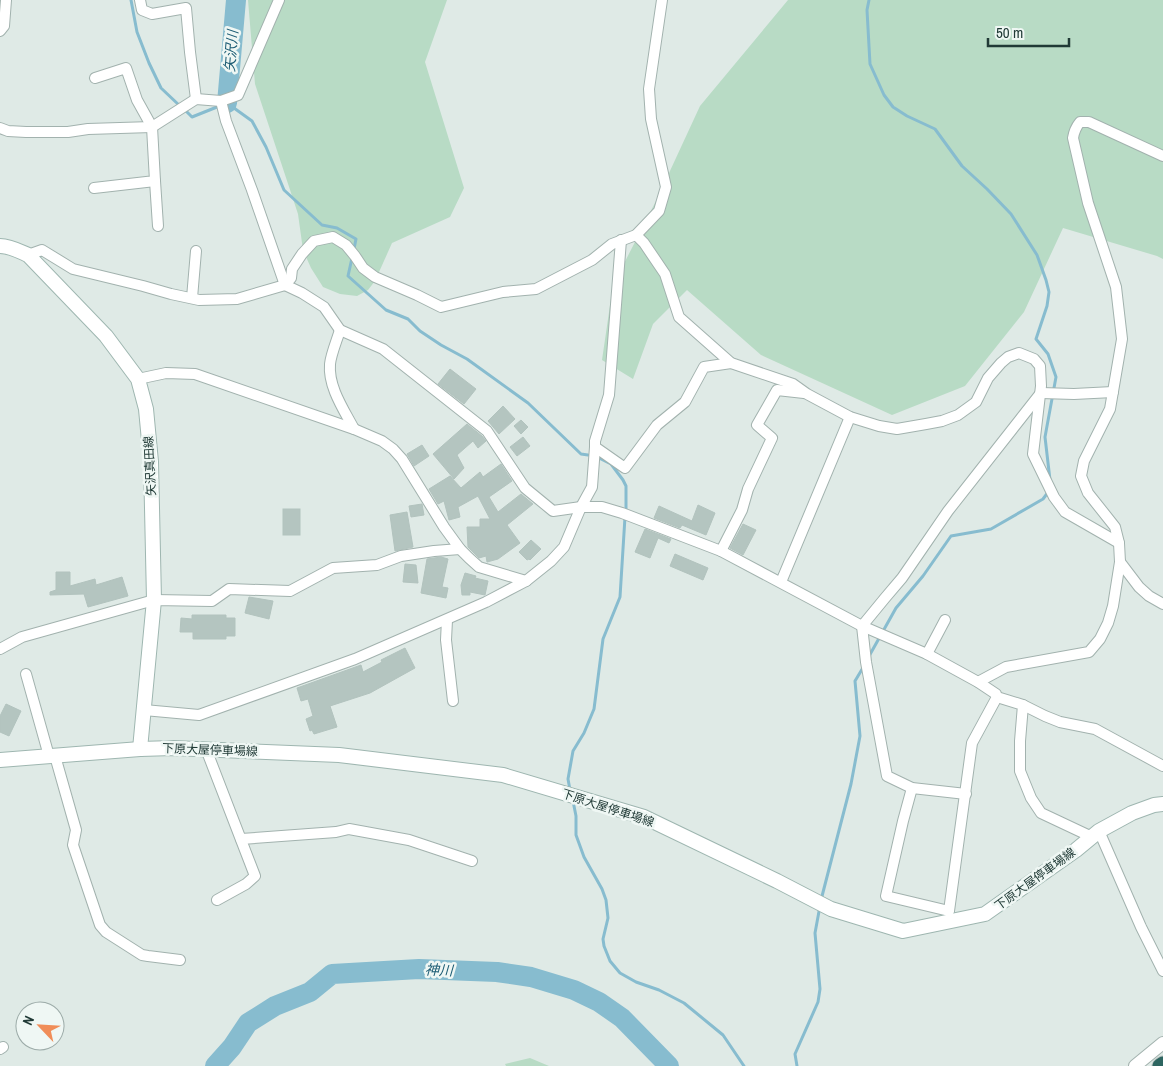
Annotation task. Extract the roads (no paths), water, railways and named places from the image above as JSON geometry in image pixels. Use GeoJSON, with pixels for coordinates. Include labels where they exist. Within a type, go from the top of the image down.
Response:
{"type":"FeatureCollection","features":[{"type":"Feature","properties":{"kind":"main road","name":"矢沢真田線"},"geometry":{"type":"LineString","coordinates":[[0,246],[16,249],[28,256],[106,336],[138,379],[146,409],[151,462],[154,600],[140,749]]}},
{"type":"Feature","properties":{"kind":"main road","name":"下原大屋停車場線"},"geometry":{"type":"LineString","coordinates":[[0,760],[173,748],[338,755],[504,775],[644,817],[827,907],[903,930],[985,914],[1096,834],[1132,813],[1154,805],[1163,804]]}},
{"type":"Feature","properties":{"kind":"street"},"geometry":{"type":"LineString","coordinates":[[0,31],[4,26],[6,0]]}},
{"type":"Feature","properties":{"kind":"street"},"geometry":{"type":"LineString","coordinates":[[140,0],[142,10],[152,14],[186,8],[196,100]]}},
{"type":"Feature","properties":{"kind":"street"},"geometry":{"type":"LineString","coordinates":[[0,128],[26,132],[68,132],[88,129],[152,127],[196,100],[221,101],[238,95],[279,0]]}},
{"type":"Feature","properties":{"kind":"street"},"geometry":{"type":"LineString","coordinates":[[28,256],[42,250],[72,269],[199,300],[237,299],[285,285],[292,278],[292,269],[314,241],[333,237],[346,245],[363,268],[375,277],[409,291],[440,307],[503,292],[536,289],[592,260],[612,244],[636,235],[659,211],[666,187],[651,119],[649,89],[662,0]]}},
{"type":"Feature","properties":{"kind":"street"},"geometry":{"type":"LineString","coordinates":[[95,78],[126,68],[137,100],[152,127],[158,226]]}},
{"type":"Feature","properties":{"kind":"street"},"geometry":{"type":"LineString","coordinates":[[221,101],[226,121],[285,285],[324,307],[340,330],[383,349],[486,431],[525,488],[553,511],[581,506],[602,507],[721,551],[862,626],[927,654],[978,682],[996,694],[997,697],[1023,705],[1060,722],[1094,729],[1163,766]]}},
{"type":"Feature","properties":{"kind":"street"},"geometry":{"type":"LineString","coordinates":[[978,682],[1006,667],[1089,652],[1100,639],[1108,623],[1113,606],[1120,562],[1119,543],[1115,527],[1088,493],[1081,476],[1084,461],[1110,409],[1122,339],[1116,287],[1088,203],[1073,138],[1076,127],[1080,122],[1089,122],[1163,156]]}},
{"type":"Feature","properties":{"kind":"street"},"geometry":{"type":"LineString","coordinates":[[94,188],[155,181]]}},
{"type":"Feature","properties":{"kind":"street"},"geometry":{"type":"LineString","coordinates":[[636,235],[644,243],[665,274],[679,317],[730,363],[793,384],[807,394],[850,417],[896,429],[942,421],[958,415],[976,402],[988,378],[1008,356],[1019,353],[1034,359],[1040,366],[1041,393],[1033,454],[1054,497],[1065,512],[1119,543]]}},
{"type":"Feature","properties":{"kind":"street"},"geometry":{"type":"LineString","coordinates":[[144,710],[199,715],[354,659],[486,602],[526,581],[551,561],[564,547],[581,506],[592,487],[595,441],[608,395],[621,240]]}},
{"type":"Feature","properties":{"kind":"street"},"geometry":{"type":"LineString","coordinates":[[192,298],[196,251]]}},
{"type":"Feature","properties":{"kind":"street"},"geometry":{"type":"LineString","coordinates":[[280,271],[292,269]]}},
{"type":"Feature","properties":{"kind":"street"},"geometry":{"type":"LineString","coordinates":[[340,330],[330,363],[332,380],[337,396],[354,429]]}},
{"type":"Feature","properties":{"kind":"street"},"geometry":{"type":"LineString","coordinates":[[595,447],[625,468],[657,425],[685,402],[704,367],[730,363]]}},
{"type":"Feature","properties":{"kind":"street"},"geometry":{"type":"LineString","coordinates":[[138,379],[166,373],[196,374],[354,429],[382,441],[402,459],[432,510],[460,549],[480,566],[526,581]]}},
{"type":"Feature","properties":{"kind":"street"},"geometry":{"type":"LineString","coordinates":[[721,551],[742,510],[748,489],[772,438],[757,425],[760,418],[777,390],[807,394]]}},
{"type":"Feature","properties":{"kind":"street"},"geometry":{"type":"LineString","coordinates":[[1041,393],[1113,392]]}},
{"type":"Feature","properties":{"kind":"street"},"geometry":{"type":"LineString","coordinates":[[966,794],[912,788],[887,776],[866,662],[862,626],[902,578],[948,511],[1041,393]]}},
{"type":"Feature","properties":{"kind":"street"},"geometry":{"type":"LineString","coordinates":[[781,582],[850,417]]}},
{"type":"Feature","properties":{"kind":"street"},"geometry":{"type":"LineString","coordinates":[[0,649],[22,637],[154,600],[212,601],[228,590],[290,591],[333,568],[377,565],[401,556],[460,549]]}},
{"type":"Feature","properties":{"kind":"street"},"geometry":{"type":"LineString","coordinates":[[1120,562],[1139,587],[1149,596],[1163,604]]}},
{"type":"Feature","properties":{"kind":"street"},"geometry":{"type":"LineString","coordinates":[[447,620],[446,640],[453,701]]}},
{"type":"Feature","properties":{"kind":"street"},"geometry":{"type":"LineString","coordinates":[[927,654],[945,620]]}},
{"type":"Feature","properties":{"kind":"street"},"geometry":{"type":"LineString","coordinates":[[26,674],[76,830],[73,845],[100,925],[106,932],[142,955],[180,960]]}},
{"type":"Feature","properties":{"kind":"street"},"geometry":{"type":"LineString","coordinates":[[912,788],[886,896],[949,910],[972,743],[997,697]]}},
{"type":"Feature","properties":{"kind":"street"},"geometry":{"type":"LineString","coordinates":[[1023,705],[1020,771],[1031,798],[1041,813],[1096,834],[1163,971]]}},
{"type":"Feature","properties":{"kind":"street"},"geometry":{"type":"LineString","coordinates":[[206,749],[255,876],[246,884],[216,900]]}},
{"type":"Feature","properties":{"kind":"street"},"geometry":{"type":"LineString","coordinates":[[241,839],[336,832],[349,829],[409,840],[472,861]]}},
{"type":"Feature","properties":{"kind":"street"},"geometry":{"type":"LineString","coordinates":[[1135,1066],[1163,1043]]}},
{"type":"Feature","properties":{"kind":"waterway"},"geometry":{"type":"LineString","coordinates":[[131,0],[137,32],[149,63],[161,88],[180,106]]}},
{"type":"Feature","properties":{"kind":"waterway","name":"矢沢川"},"geometry":{"type":"LineString","coordinates":[[227,103],[236,0]]}},
{"type":"Feature","properties":{"kind":"waterway"},"geometry":{"type":"LineString","coordinates":[[869,0],[867,10],[870,64],[884,95],[893,107],[935,129],[962,166],[1011,214],[1037,255],[1049,292],[1047,306],[1036,339],[1048,354],[1056,377],[1045,437],[1050,480]]}},
{"type":"Feature","properties":{"kind":"waterway"},"geometry":{"type":"LineString","coordinates":[[185,110],[192,117],[227,103],[252,121],[266,147],[284,190],[322,225],[337,228],[356,239],[354,249]]}},
{"type":"Feature","properties":{"kind":"waterway"},"geometry":{"type":"LineString","coordinates":[[352,258],[348,276],[386,310],[408,319],[420,331],[467,359],[528,403],[581,454],[588,455]]}},
{"type":"Feature","properties":{"kind":"waterway"},"geometry":{"type":"LineString","coordinates":[[597,457],[611,464],[623,480],[626,486],[626,511]]}},
{"type":"Feature","properties":{"kind":"waterway"},"geometry":{"type":"LineString","coordinates":[[868,658],[896,608],[923,576],[951,536],[991,529],[1043,499],[1049,491]]}},
{"type":"Feature","properties":{"kind":"waterway"},"geometry":{"type":"LineString","coordinates":[[570,790],[568,779],[573,751],[584,733],[594,709],[603,639],[620,597],[625,517]]}},
{"type":"Feature","properties":{"kind":"waterway"},"geometry":{"type":"LineString","coordinates":[[821,900],[851,784],[860,736],[855,681],[864,666]]}},
{"type":"Feature","properties":{"kind":"waterway"},"geometry":{"type":"LineString","coordinates":[[573,801],[576,816],[576,835],[584,857],[606,900],[608,918],[603,939],[610,961],[620,973],[684,1003],[723,1035],[744,1066]]}},
{"type":"Feature","properties":{"kind":"waterway"},"geometry":{"type":"LineString","coordinates":[[797,1066],[795,1054],[818,1002],[820,989],[815,933],[820,906]]}},
{"type":"Feature","properties":{"kind":"waterway","name":"神川"},"geometry":{"type":"LineString","coordinates":[[215,1066],[232,1047],[248,1023],[275,1006],[310,992],[332,974],[419,969],[497,972],[531,977],[574,990],[599,1002],[622,1018],[669,1066]]}}]}
